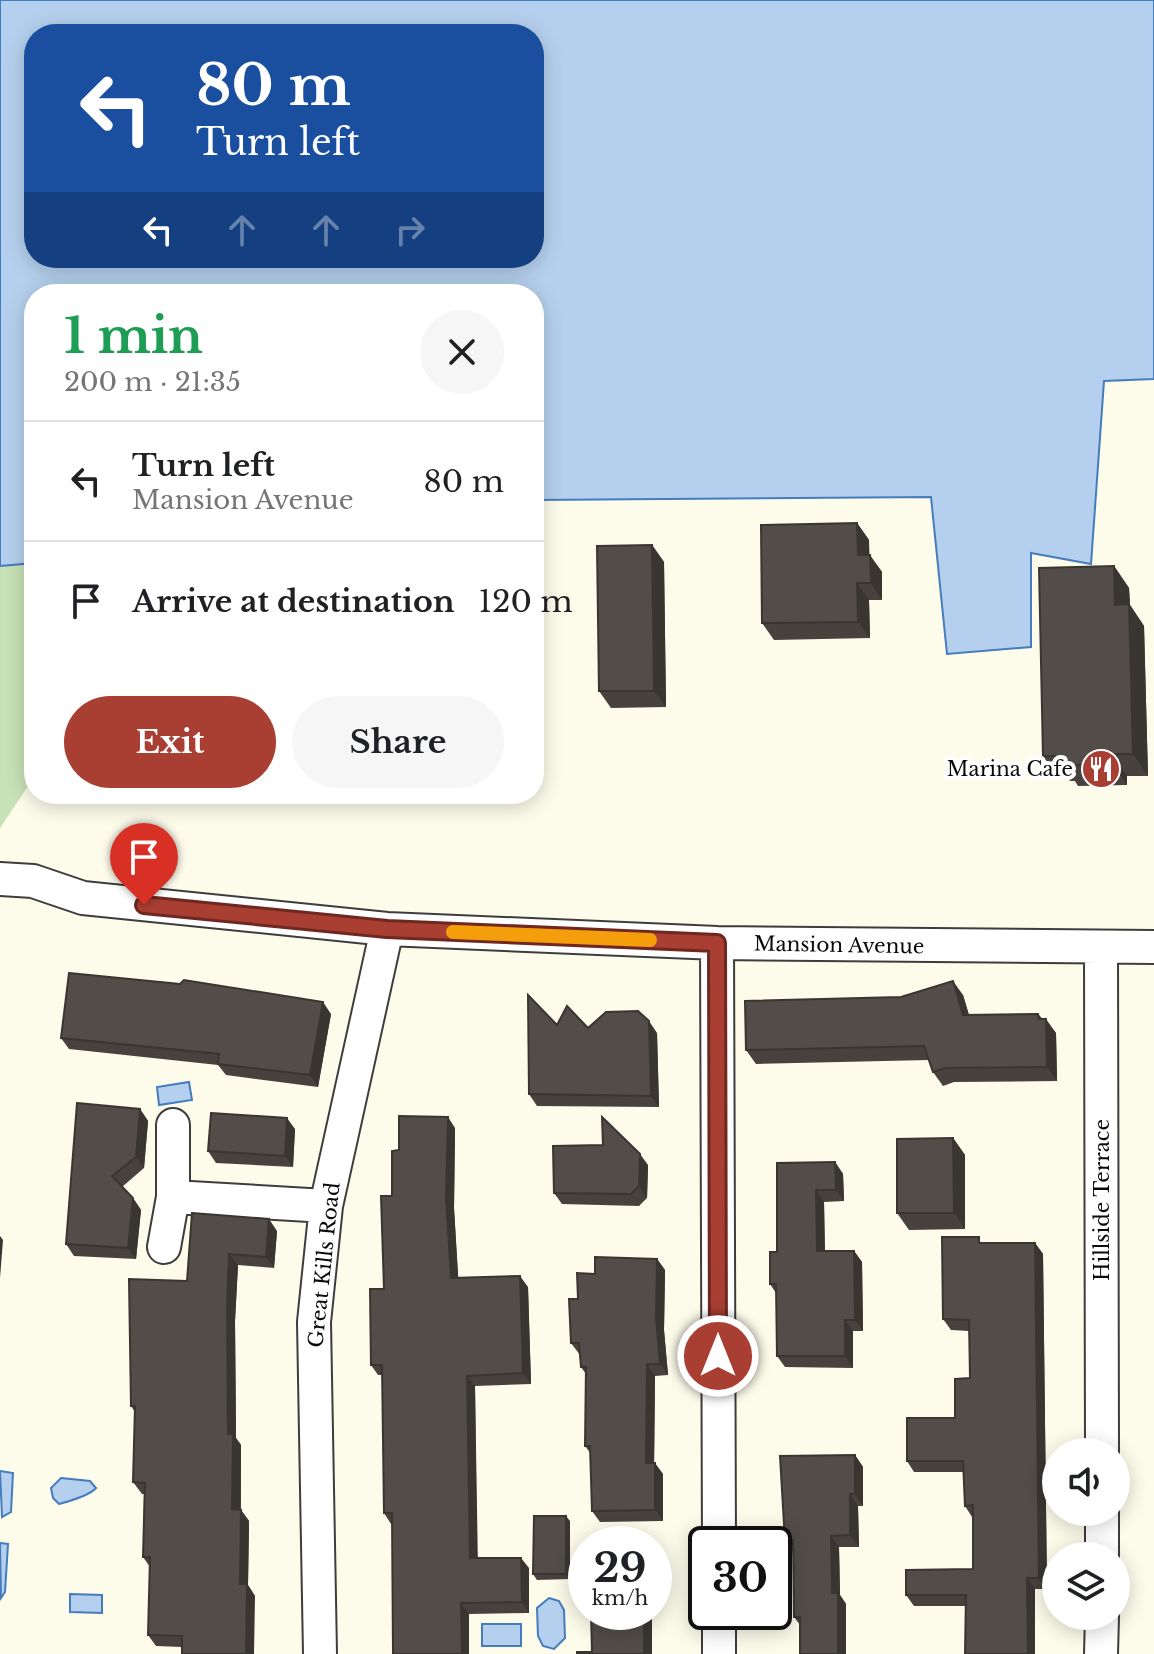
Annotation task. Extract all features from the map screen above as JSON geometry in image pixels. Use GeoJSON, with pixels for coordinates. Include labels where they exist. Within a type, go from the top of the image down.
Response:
{"type":"FeatureCollection","features":[{"type":"Feature","properties":{"kind":"street","name":"Mansion Avenue"},"geometry":{"type":"LineString","coordinates":[[0,879],[33,881],[83,898],[387,929],[717,943],[1101,949],[1154,947]]}},
{"type":"Feature","properties":{"kind":"street","name":"Great Kills Road"},"geometry":{"type":"LineString","coordinates":[[320,1654],[314,1322],[326,1206],[387,929]]}},
{"type":"Feature","properties":{"kind":"street"},"geometry":{"type":"LineString","coordinates":[[717,943],[719,1526]]}},
{"type":"Feature","properties":{"kind":"street","name":"Hillside Terrace"},"geometry":{"type":"LineString","coordinates":[[1101,949],[1102,1438]]}},
{"type":"Feature","properties":{"kind":"street"},"geometry":{"type":"LineString","coordinates":[[164,1247],[173,1197],[173,1125]]}},
{"type":"Feature","properties":{"kind":"street"},"geometry":{"type":"LineString","coordinates":[[173,1197],[326,1206]]}},
{"type":"Feature","properties":{"kind":"street"},"geometry":{"type":"LineString","coordinates":[[719,1630],[719,1654]]}},
{"type":"Feature","properties":{"kind":"street"},"geometry":{"type":"LineString","coordinates":[[1101,1654],[1102,1630]]}},
{"type":"Feature","properties":{"kind":"green space"},"geometry":{"type":"Polygon","coordinates":[[[24,564],[24,792],[0,828],[0,566],[24,564]]]}},
{"type":"Feature","properties":{"kind":"water"},"geometry":{"type":"Polygon","coordinates":[[[0,0],[1154,0],[1154,379],[1104,381],[1091,564],[1031,553],[1031,647],[947,654],[931,497],[544,500],[544,284],[24,284],[24,564],[0,566],[0,0]]]}},
{"type":"Feature","properties":{"kind":"water"},"geometry":{"type":"Polygon","coordinates":[[[189,1082],[192,1100],[159,1105],[157,1087],[189,1082]]]}},
{"type":"Feature","properties":{"kind":"water"},"geometry":{"type":"Polygon","coordinates":[[[0,1471],[13,1473],[11,1512],[2,1517],[0,1471]]]}},
{"type":"Feature","properties":{"kind":"water"},"geometry":{"type":"Polygon","coordinates":[[[61,1478],[90,1481],[96,1488],[84,1496],[59,1504],[53,1498],[51,1488],[61,1478]]]}},
{"type":"Feature","properties":{"kind":"water"},"geometry":{"type":"Polygon","coordinates":[[[0,1543],[8,1544],[5,1592],[1,1598],[0,1543]]]}},
{"type":"Feature","properties":{"kind":"water"},"geometry":{"type":"Polygon","coordinates":[[[70,1594],[102,1595],[102,1613],[70,1612],[70,1594]]]}},
{"type":"Feature","properties":{"kind":"water"},"geometry":{"type":"Polygon","coordinates":[[[549,1598],[559,1601],[564,1610],[565,1638],[554,1649],[543,1646],[538,1636],[537,1608],[549,1598]]]}},
{"type":"Feature","properties":{"kind":"water"},"geometry":{"type":"Polygon","coordinates":[[[482,1624],[521,1624],[521,1646],[482,1646],[482,1624]]]}},
{"type":"Feature","properties":{"kind":"building"},"geometry":{"type":"Polygon","coordinates":[[[857,523],[858,555],[870,555],[871,583],[857,583],[858,622],[762,623],[761,525],[857,523]]]}},
{"type":"Feature","properties":{"kind":"building"},"geometry":{"type":"Polygon","coordinates":[[[652,545],[654,691],[599,691],[597,546],[652,545]]]}},
{"type":"Feature","properties":{"kind":"building"},"geometry":{"type":"Polygon","coordinates":[[[1114,566],[1115,605],[1129,604],[1133,754],[1112,754],[1112,764],[1064,765],[1063,759],[1043,756],[1039,568],[1114,566]]]}},
{"type":"Feature","properties":{"kind":"building"},"geometry":{"type":"Polygon","coordinates":[[[69,973],[180,984],[184,980],[323,1002],[310,1075],[218,1064],[219,1054],[61,1038],[69,973]]]}},
{"type":"Feature","properties":{"kind":"building"},"geometry":{"type":"Polygon","coordinates":[[[953,981],[963,1015],[1038,1014],[1039,1019],[1046,1019],[1047,1067],[945,1068],[933,1072],[924,1046],[746,1050],[745,1001],[901,997],[953,981]]]}},
{"type":"Feature","properties":{"kind":"building"},"geometry":{"type":"Polygon","coordinates":[[[528,995],[557,1025],[567,1006],[588,1028],[606,1012],[638,1011],[649,1021],[651,1096],[529,1094],[528,995]]]}},
{"type":"Feature","properties":{"kind":"building"},"geometry":{"type":"Polygon","coordinates":[[[77,1103],[140,1109],[136,1157],[112,1176],[133,1198],[128,1248],[66,1244],[77,1103]]]}},
{"type":"Feature","properties":{"kind":"building"},"geometry":{"type":"Polygon","coordinates":[[[211,1113],[287,1118],[285,1156],[208,1151],[211,1113]]]}},
{"type":"Feature","properties":{"kind":"building"},"geometry":{"type":"Polygon","coordinates":[[[399,1116],[448,1117],[446,1197],[451,1278],[520,1276],[523,1373],[467,1376],[470,1558],[521,1558],[522,1602],[461,1603],[462,1654],[393,1654],[392,1513],[384,1513],[382,1365],[371,1365],[370,1289],[384,1289],[381,1196],[392,1196],[392,1151],[399,1150],[399,1116]]]}},
{"type":"Feature","properties":{"kind":"building"},"geometry":{"type":"Polygon","coordinates":[[[602,1117],[640,1154],[639,1186],[631,1194],[554,1193],[553,1146],[603,1145],[602,1117]]]}},
{"type":"Feature","properties":{"kind":"building"},"geometry":{"type":"Polygon","coordinates":[[[953,1138],[954,1213],[897,1213],[897,1139],[953,1138]]]}},
{"type":"Feature","properties":{"kind":"building"},"geometry":{"type":"Polygon","coordinates":[[[835,1162],[836,1190],[816,1190],[817,1251],[854,1251],[855,1320],[845,1320],[845,1356],[777,1356],[776,1284],[770,1284],[770,1252],[777,1252],[777,1163],[835,1162]]]}},
{"type":"Feature","properties":{"kind":"building"},"geometry":{"type":"Polygon","coordinates":[[[192,1213],[269,1219],[266,1257],[229,1254],[228,1434],[233,1434],[232,1509],[241,1510],[240,1584],[247,1584],[246,1654],[182,1654],[182,1636],[148,1635],[150,1557],[143,1557],[145,1483],[133,1482],[135,1406],[131,1406],[129,1279],[187,1281],[192,1213]]]}},
{"type":"Feature","properties":{"kind":"building"},"geometry":{"type":"Polygon","coordinates":[[[942,1237],[979,1237],[979,1243],[1035,1243],[1039,1578],[1027,1578],[1028,1654],[965,1654],[966,1595],[906,1595],[906,1570],[973,1569],[973,1505],[965,1506],[963,1461],[907,1461],[907,1418],[955,1418],[955,1379],[970,1378],[969,1320],[943,1319],[942,1237]]]}},
{"type":"Feature","properties":{"kind":"building"},"geometry":{"type":"Polygon","coordinates":[[[595,1257],[657,1259],[656,1318],[660,1364],[647,1364],[646,1463],[655,1463],[655,1510],[592,1511],[590,1446],[585,1446],[586,1367],[581,1367],[579,1343],[571,1343],[569,1299],[578,1299],[577,1273],[595,1274],[595,1257]]]}},
{"type":"Feature","properties":{"kind":"building"},"geometry":{"type":"Polygon","coordinates":[[[855,1455],[855,1494],[850,1494],[850,1535],[831,1536],[832,1593],[838,1593],[838,1654],[800,1654],[800,1617],[794,1617],[792,1526],[784,1526],[780,1456],[855,1455]]]}},
{"type":"Feature","properties":{"kind":"building"},"geometry":{"type":"Polygon","coordinates":[[[534,1516],[566,1516],[566,1574],[533,1574],[534,1516]]]}},
{"type":"Feature","properties":{"kind":"building"},"geometry":{"type":"Polygon","coordinates":[[[591,1630],[644,1630],[644,1654],[577,1654],[592,1652],[591,1630]]]}},
{"type":"Feature","properties":{"kind":"slow traffic"},"geometry":{"type":"LineString","coordinates":[[453,932],[650,940]]}},
{"type":"Feature","properties":{"kind":"place","name":"Marina Cafe"},"geometry":{"type":"Point","coordinates":[1101,769]}},
{"type":"Feature","properties":{"kind":"route"},"geometry":{"type":"LineString","coordinates":[[144,905],[387,929],[717,943],[718,1356]]}}]}
